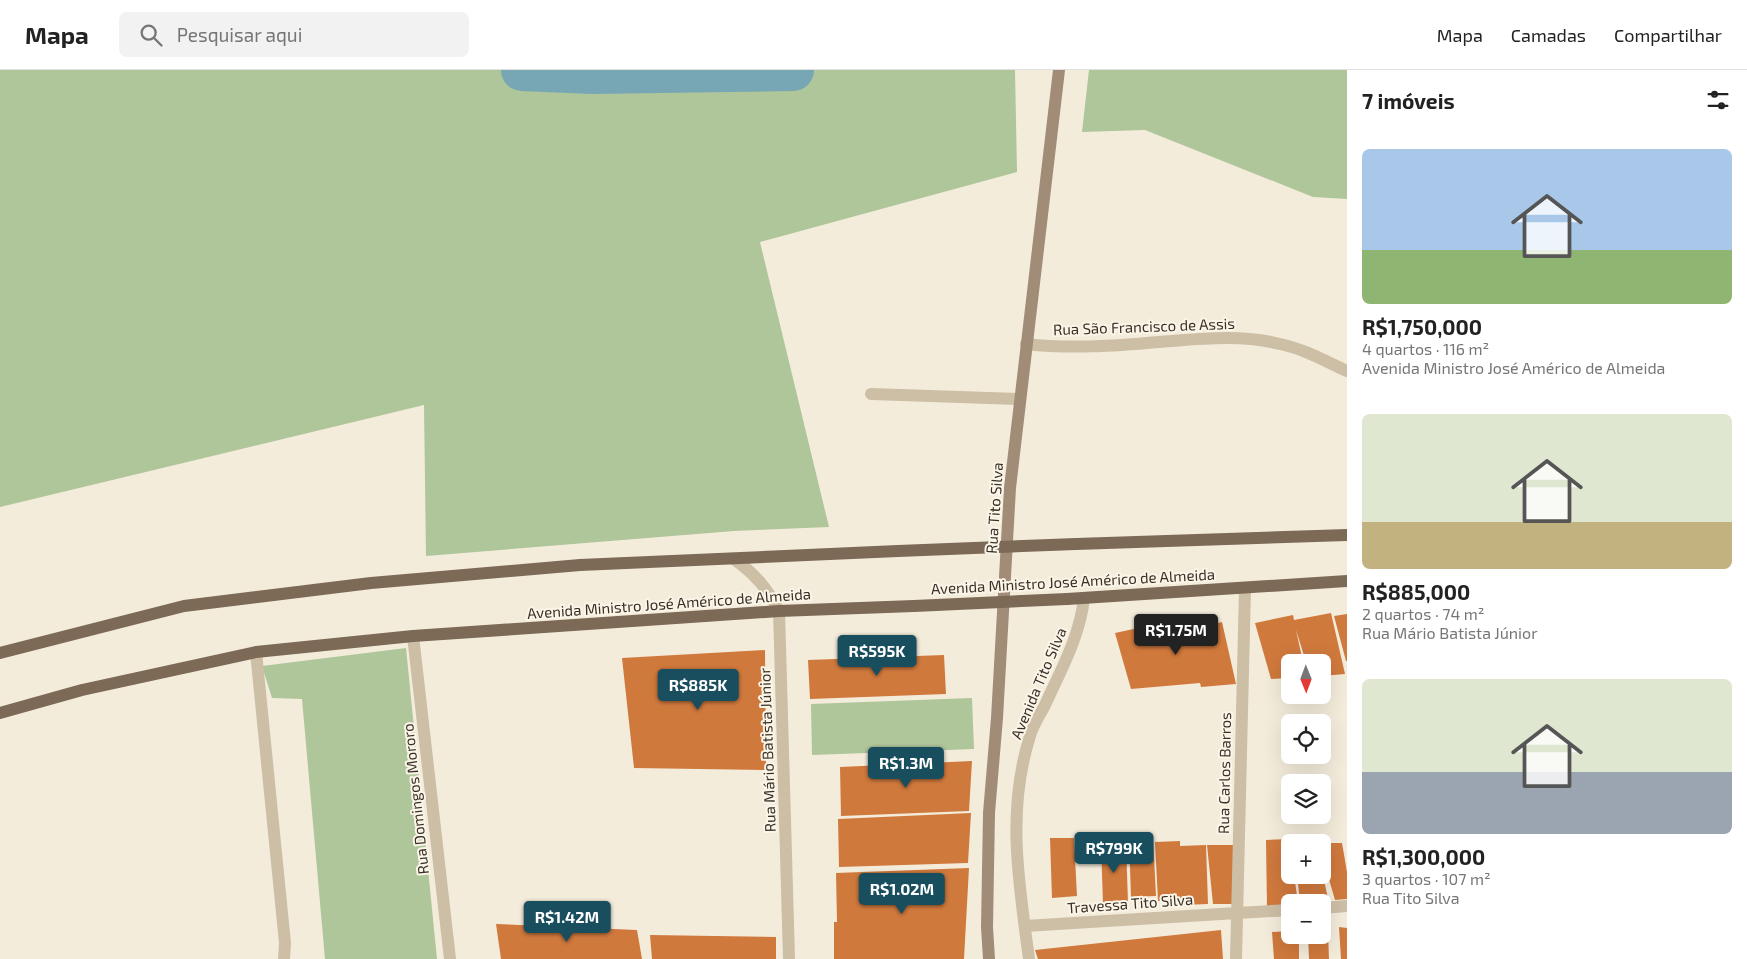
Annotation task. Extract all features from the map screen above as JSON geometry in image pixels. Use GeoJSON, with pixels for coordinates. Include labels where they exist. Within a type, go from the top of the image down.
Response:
{"type":"FeatureCollection","features":[{"type":"Feature","properties":{"kind":"main road","name":"Rua Tito Silva"},"geometry":{"type":"LineString","coordinates":[[989,959],[987,927],[989,813],[997,718],[1010,488],[1058,70]]}},
{"type":"Feature","properties":{"kind":"main road"},"geometry":{"type":"LineString","coordinates":[[0,653],[184,606],[371,583],[580,565],[1076,544],[1347,535]]}},
{"type":"Feature","properties":{"kind":"main road","name":"Avenida Ministro José Américo de Almeida"},"geometry":{"type":"LineString","coordinates":[[0,713],[82,690],[256,652],[413,636],[779,611],[1067,599],[1347,581]]}},
{"type":"Feature","properties":{"kind":"street","name":"Rua São Francisco de Assis"},"geometry":{"type":"LineString","coordinates":[[1026,344],[1057,348],[1209,338],[1254,339],[1310,353],[1347,371]]}},
{"type":"Feature","properties":{"kind":"street"},"geometry":{"type":"LineString","coordinates":[[871,394],[1020,399]]}},
{"type":"Feature","properties":{"kind":"street","name":"Rua Mário Batista Júnior"},"geometry":{"type":"LineString","coordinates":[[734,558],[769,590],[779,611],[789,959]]}},
{"type":"Feature","properties":{"kind":"street","name":"Rua Carlos Barros"},"geometry":{"type":"LineString","coordinates":[[1236,959],[1245,589]]}},
{"type":"Feature","properties":{"kind":"street","name":"Avenida Tito Silva"},"geometry":{"type":"LineString","coordinates":[[1029,959],[1019,886],[1014,830],[1017,798],[1030,735],[1063,668],[1082,622],[1084,598]]}},
{"type":"Feature","properties":{"kind":"street","name":"Rua Domingos Mororo"},"geometry":{"type":"LineString","coordinates":[[413,636],[450,959]]}},
{"type":"Feature","properties":{"kind":"street"},"geometry":{"type":"LineString","coordinates":[[256,652],[285,943],[284,959]]}},
{"type":"Feature","properties":{"kind":"street"},"geometry":{"type":"LineString","coordinates":[[1331,907],[1347,906]]}},
{"type":"Feature","properties":{"kind":"street","name":"Travessa Tito Silva"},"geometry":{"type":"LineString","coordinates":[[1025,926],[1281,911]]}},
{"type":"Feature","properties":{"kind":"green space"},"geometry":{"type":"Polygon","coordinates":[[[0,70],[1015,70],[1017,172],[760,242],[829,527],[734,531],[426,556],[424,405],[0,507],[0,70]]]}},
{"type":"Feature","properties":{"kind":"green space"},"geometry":{"type":"Polygon","coordinates":[[[1089,70],[1347,70],[1347,199],[1313,197],[1145,130],[1082,132],[1089,70]]]}},
{"type":"Feature","properties":{"kind":"green space"},"geometry":{"type":"Polygon","coordinates":[[[406,648],[437,959],[325,959],[302,699],[272,698],[262,666],[406,648]]]}},
{"type":"Feature","properties":{"kind":"green space"},"geometry":{"type":"Polygon","coordinates":[[[972,698],[974,749],[812,755],[811,704],[972,698]]]}},
{"type":"Feature","properties":{"kind":"building"},"geometry":{"type":"Polygon","coordinates":[[[1331,613],[1345,674],[1331,675],[1331,654],[1304,654],[1296,630],[1301,654],[1281,654],[1281,678],[1271,679],[1255,623],[1293,615],[1294,620],[1331,613]]]}},
{"type":"Feature","properties":{"kind":"building"},"geometry":{"type":"Polygon","coordinates":[[[1347,614],[1347,661],[1346,661],[1334,616],[1347,614]]]}},
{"type":"Feature","properties":{"kind":"building"},"geometry":{"type":"Polygon","coordinates":[[[1186,622],[1187,630],[1222,622],[1236,684],[1201,687],[1200,683],[1131,689],[1115,633],[1152,625],[1153,629],[1186,622]]]}},
{"type":"Feature","properties":{"kind":"building"},"geometry":{"type":"Polygon","coordinates":[[[765,650],[766,770],[634,768],[622,658],[765,650]]]}},
{"type":"Feature","properties":{"kind":"building"},"geometry":{"type":"Polygon","coordinates":[[[944,655],[946,694],[810,699],[808,660],[944,655]]]}},
{"type":"Feature","properties":{"kind":"building"},"geometry":{"type":"Polygon","coordinates":[[[972,761],[969,811],[841,816],[840,767],[972,761]]]}},
{"type":"Feature","properties":{"kind":"building"},"geometry":{"type":"Polygon","coordinates":[[[971,813],[968,863],[839,867],[838,819],[971,813]]]}},
{"type":"Feature","properties":{"kind":"building"},"geometry":{"type":"Polygon","coordinates":[[[1153,837],[1156,896],[1131,897],[1129,838],[1153,837]]]}},
{"type":"Feature","properties":{"kind":"building"},"geometry":{"type":"Polygon","coordinates":[[[1050,838],[1074,838],[1077,896],[1052,898],[1050,838]]]}},
{"type":"Feature","properties":{"kind":"building"},"geometry":{"type":"Polygon","coordinates":[[[1281,839],[1281,884],[1295,884],[1297,894],[1281,894],[1281,908],[1267,909],[1266,840],[1281,839]]]}},
{"type":"Feature","properties":{"kind":"building"},"geometry":{"type":"Polygon","coordinates":[[[1180,841],[1180,846],[1206,845],[1208,904],[1183,905],[1183,900],[1158,901],[1155,842],[1180,841]]]}},
{"type":"Feature","properties":{"kind":"building"},"geometry":{"type":"Polygon","coordinates":[[[1331,843],[1342,843],[1347,872],[1347,899],[1335,900],[1330,884],[1331,843]]]}},
{"type":"Feature","properties":{"kind":"building"},"geometry":{"type":"Polygon","coordinates":[[[1126,844],[1128,903],[1103,904],[1101,845],[1126,844]]]}},
{"type":"Feature","properties":{"kind":"building"},"geometry":{"type":"Polygon","coordinates":[[[1207,845],[1234,845],[1236,904],[1213,904],[1207,845]]]}},
{"type":"Feature","properties":{"kind":"building"},"geometry":{"type":"Polygon","coordinates":[[[969,868],[964,959],[834,959],[834,922],[837,922],[836,873],[969,868]]]}},
{"type":"Feature","properties":{"kind":"building"},"geometry":{"type":"Polygon","coordinates":[[[1298,884],[1325,884],[1327,894],[1299,894],[1298,884]]]}},
{"type":"Feature","properties":{"kind":"building"},"geometry":{"type":"Polygon","coordinates":[[[496,924],[637,930],[642,959],[501,959],[496,924]]]}},
{"type":"Feature","properties":{"kind":"building"},"geometry":{"type":"Polygon","coordinates":[[[1339,927],[1347,928],[1347,959],[1341,959],[1339,927]]]}},
{"type":"Feature","properties":{"kind":"building"},"geometry":{"type":"Polygon","coordinates":[[[1221,930],[1223,959],[1038,959],[1035,950],[1221,930]]]}},
{"type":"Feature","properties":{"kind":"building"},"geometry":{"type":"Polygon","coordinates":[[[1272,932],[1281,932],[1281,944],[1299,944],[1299,959],[1274,959],[1272,932]]]}},
{"type":"Feature","properties":{"kind":"building"},"geometry":{"type":"Polygon","coordinates":[[[650,935],[776,937],[776,959],[652,959],[650,935]]]}},
{"type":"Feature","properties":{"kind":"building"},"geometry":{"type":"Polygon","coordinates":[[[1308,944],[1328,944],[1329,959],[1309,959],[1308,944]]]}},
{"type":"Feature","properties":{"kind":"waterway"},"geometry":{"type":"LineString","coordinates":[[522,70],[592,73],[793,70]]}}]}
